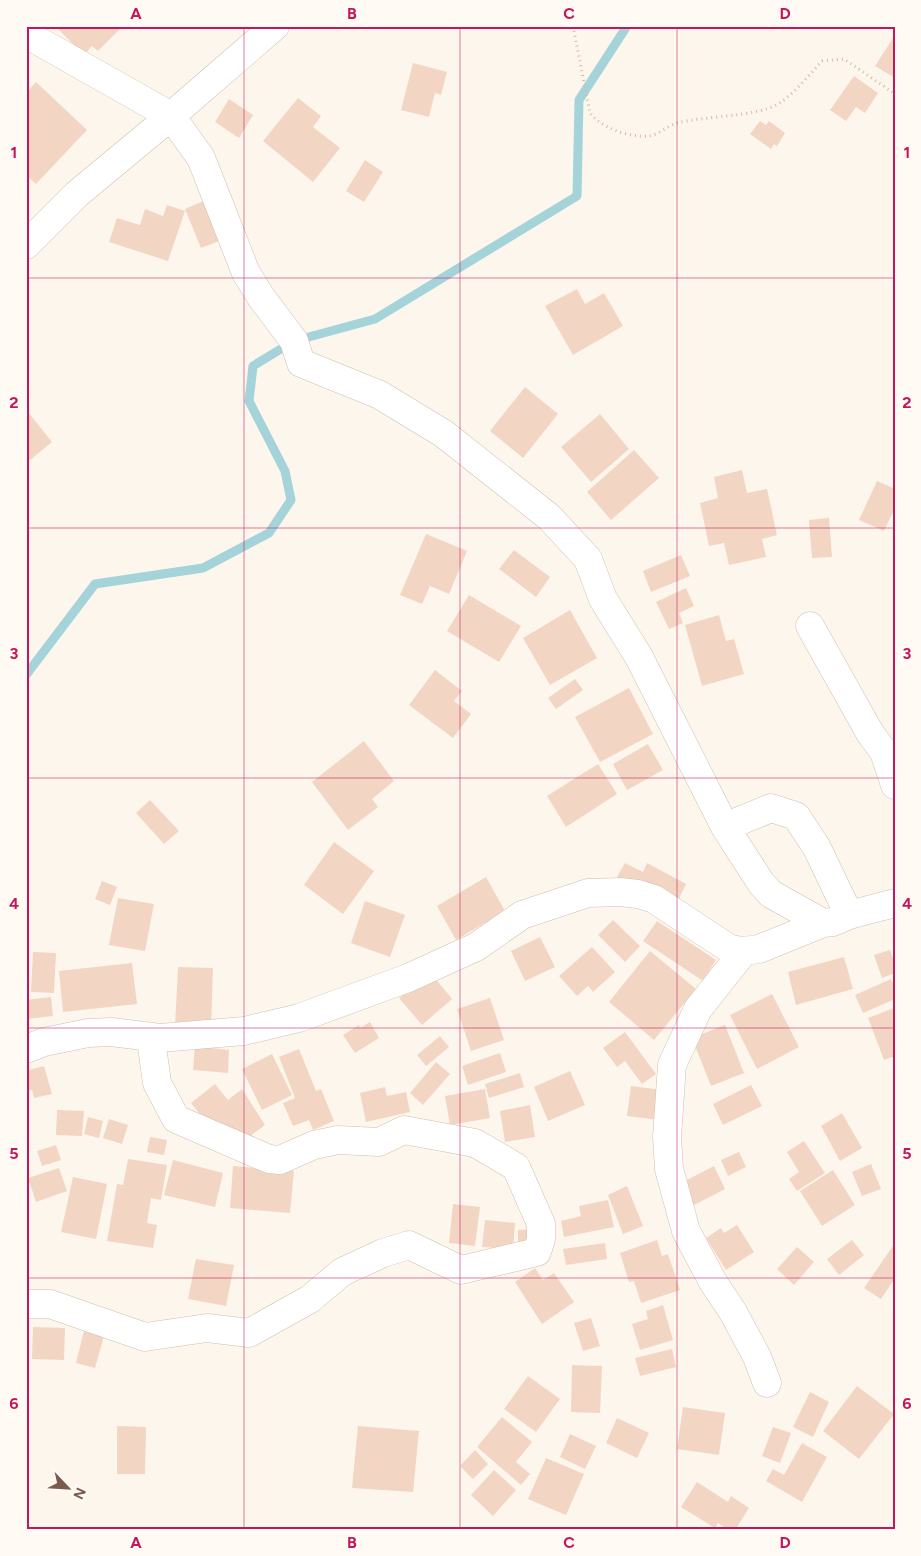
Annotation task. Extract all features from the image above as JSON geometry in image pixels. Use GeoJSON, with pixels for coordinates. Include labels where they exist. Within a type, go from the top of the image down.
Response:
{"type":"FeatureCollection","features":[{"type":"Feature","properties":{"kind":"street"},"geometry":{"type":"LineString","coordinates":[[26,245],[78,194],[275,26]]}},
{"type":"Feature","properties":{"kind":"street"},"geometry":{"type":"LineString","coordinates":[[26,34],[171,116],[201,158],[246,273],[261,297],[294,341],[301,363],[380,395],[444,434],[549,517],[588,559],[603,599],[640,657],[725,827],[761,883],[771,894],[823,923]]}},
{"type":"Feature","properties":{"kind":"street"},"geometry":{"type":"LineString","coordinates":[[810,626],[820,647],[834,666],[870,733],[884,752],[895,785]]}},
{"type":"Feature","properties":{"kind":"street"},"geometry":{"type":"LineString","coordinates":[[725,827],[771,808],[796,816],[817,848],[849,915]]}},
{"type":"Feature","properties":{"kind":"street"},"geometry":{"type":"LineString","coordinates":[[26,1048],[44,1042],[88,1033],[111,1032],[152,1039],[244,1031],[299,1018],[408,978],[476,947],[522,916],[588,893],[638,894],[654,899],[730,949],[744,951],[778,942],[823,923],[833,922],[849,915],[889,904]]}},
{"type":"Feature","properties":{"kind":"street"},"geometry":{"type":"LineString","coordinates":[[744,951],[698,1009],[672,1065],[667,1137],[669,1169],[686,1231],[713,1282],[757,1357],[767,1383]]}},
{"type":"Feature","properties":{"kind":"street"},"geometry":{"type":"LineString","coordinates":[[26,1304],[50,1304],[145,1337],[207,1328],[249,1333],[310,1299],[342,1272],[383,1253],[409,1245],[461,1270],[537,1252],[541,1239],[541,1224],[516,1167],[476,1143],[404,1130],[379,1142],[338,1140],[314,1144],[280,1160],[269,1159],[176,1119],[157,1083],[152,1039]]}},
{"type":"Feature","properties":{"kind":"path"},"geometry":{"type":"LineString","coordinates":[[574,26],[590,113],[596,121],[609,127],[638,135],[650,136],[678,123],[763,109],[777,104],[799,86],[822,61],[844,58],[895,94]]}},
{"type":"Feature","properties":{"kind":"building"},"geometry":{"type":"Polygon","coordinates":[[[55,26],[123,26],[98,51],[92,46],[84,55],[55,26]]]}},
{"type":"Feature","properties":{"kind":"building"},"geometry":{"type":"Polygon","coordinates":[[[895,35],[895,78],[875,66],[895,35]]]}},
{"type":"Feature","properties":{"kind":"building"},"geometry":{"type":"Polygon","coordinates":[[[413,63],[447,72],[441,95],[435,93],[429,117],[401,110],[413,63]]]}},
{"type":"Feature","properties":{"kind":"building"},"geometry":{"type":"Polygon","coordinates":[[[854,76],[878,93],[865,113],[856,107],[846,121],[830,110],[854,76]]]}},
{"type":"Feature","properties":{"kind":"building"},"geometry":{"type":"Polygon","coordinates":[[[36,82],[87,130],[36,184],[26,175],[26,93],[36,82]]]}},
{"type":"Feature","properties":{"kind":"building"},"geometry":{"type":"Polygon","coordinates":[[[298,98],[321,116],[313,127],[340,148],[313,182],[263,141],[298,98]]]}},
{"type":"Feature","properties":{"kind":"building"},"geometry":{"type":"Polygon","coordinates":[[[229,99],[253,115],[239,138],[215,122],[229,99]]]}},
{"type":"Feature","properties":{"kind":"building"},"geometry":{"type":"Polygon","coordinates":[[[760,121],[766,125],[769,121],[785,133],[777,146],[774,144],[771,149],[750,134],[760,121]]]}},
{"type":"Feature","properties":{"kind":"building"},"geometry":{"type":"Polygon","coordinates":[[[365,160],[383,172],[364,202],[346,191],[365,160]]]}},
{"type":"Feature","properties":{"kind":"building"},"geometry":{"type":"Polygon","coordinates":[[[206,200],[222,240],[201,248],[185,209],[206,200]]]}},
{"type":"Feature","properties":{"kind":"building"},"geometry":{"type":"Polygon","coordinates":[[[167,205],[185,211],[168,261],[109,242],[117,218],[140,225],[145,209],[163,216],[167,205]]]}},
{"type":"Feature","properties":{"kind":"building"},"geometry":{"type":"Polygon","coordinates":[[[577,289],[585,304],[604,293],[623,326],[573,355],[545,306],[577,289]]]}},
{"type":"Feature","properties":{"kind":"building"},"geometry":{"type":"Polygon","coordinates":[[[525,387],[558,414],[523,458],[490,431],[525,387]]]}},
{"type":"Feature","properties":{"kind":"building"},"geometry":{"type":"Polygon","coordinates":[[[28,412],[52,442],[30,460],[26,456],[28,412]]]}},
{"type":"Feature","properties":{"kind":"building"},"geometry":{"type":"Polygon","coordinates":[[[600,414],[629,449],[591,482],[561,447],[600,414]]]}},
{"type":"Feature","properties":{"kind":"building"},"geometry":{"type":"Polygon","coordinates":[[[634,450],[659,478],[611,520],[587,492],[634,450]]]}},
{"type":"Feature","properties":{"kind":"building"},"geometry":{"type":"Polygon","coordinates":[[[742,470],[747,493],[767,489],[777,535],[762,539],[766,557],[729,565],[724,543],[709,546],[700,503],[718,498],[714,477],[742,470]]]}},
{"type":"Feature","properties":{"kind":"building"},"geometry":{"type":"Polygon","coordinates":[[[877,481],[895,489],[895,508],[884,531],[859,520],[877,481]]]}},
{"type":"Feature","properties":{"kind":"building"},"geometry":{"type":"Polygon","coordinates":[[[829,518],[832,557],[812,558],[809,520],[829,518]]]}},
{"type":"Feature","properties":{"kind":"building"},"geometry":{"type":"Polygon","coordinates":[[[426,534],[467,551],[449,594],[430,586],[422,604],[400,595],[426,534]]]}},
{"type":"Feature","properties":{"kind":"building"},"geometry":{"type":"Polygon","coordinates":[[[514,550],[550,577],[536,597],[499,569],[514,550]]]}},
{"type":"Feature","properties":{"kind":"building"},"geometry":{"type":"Polygon","coordinates":[[[681,555],[690,576],[651,592],[643,571],[681,555]]]}},
{"type":"Feature","properties":{"kind":"building"},"geometry":{"type":"Polygon","coordinates":[[[686,588],[694,606],[679,613],[683,623],[669,629],[656,602],[686,588]]]}},
{"type":"Feature","properties":{"kind":"building"},"geometry":{"type":"Polygon","coordinates":[[[469,595],[521,626],[499,662],[447,631],[469,595]]]}},
{"type":"Feature","properties":{"kind":"building"},"geometry":{"type":"Polygon","coordinates":[[[570,610],[597,658],[550,685],[523,638],[570,610]]]}},
{"type":"Feature","properties":{"kind":"building"},"geometry":{"type":"Polygon","coordinates":[[[719,615],[726,641],[734,639],[744,674],[702,686],[685,625],[719,615]]]}},
{"type":"Feature","properties":{"kind":"building"},"geometry":{"type":"Polygon","coordinates":[[[435,670],[462,691],[454,701],[471,714],[453,738],[409,705],[435,670]]]}},
{"type":"Feature","properties":{"kind":"building"},"geometry":{"type":"Polygon","coordinates":[[[575,679],[583,690],[556,709],[548,698],[575,679]]]}},
{"type":"Feature","properties":{"kind":"building"},"geometry":{"type":"Polygon","coordinates":[[[629,688],[653,734],[600,762],[575,717],[629,688]]]}},
{"type":"Feature","properties":{"kind":"building"},"geometry":{"type":"Polygon","coordinates":[[[364,741],[394,781],[372,799],[378,807],[348,830],[312,782],[364,741]]]}},
{"type":"Feature","properties":{"kind":"building"},"geometry":{"type":"Polygon","coordinates":[[[648,744],[663,770],[627,790],[613,764],[648,744]]]}},
{"type":"Feature","properties":{"kind":"building"},"geometry":{"type":"Polygon","coordinates":[[[598,764],[617,794],[566,827],[547,796],[598,764]]]}},
{"type":"Feature","properties":{"kind":"building"},"geometry":{"type":"Polygon","coordinates":[[[150,800],[179,831],[164,844],[136,813],[150,800]]]}},
{"type":"Feature","properties":{"kind":"building"},"geometry":{"type":"Polygon","coordinates":[[[334,842],[374,871],[343,914],[304,885],[334,842]]]}},
{"type":"Feature","properties":{"kind":"building"},"geometry":{"type":"Polygon","coordinates":[[[625,863],[643,872],[647,863],[686,884],[675,907],[617,877],[625,863]]]}},
{"type":"Feature","properties":{"kind":"building"},"geometry":{"type":"Polygon","coordinates":[[[486,877],[505,911],[456,940],[437,906],[486,877]]]}},
{"type":"Feature","properties":{"kind":"building"},"geometry":{"type":"Polygon","coordinates":[[[102,881],[117,887],[110,905],[95,899],[102,881]]]}},
{"type":"Feature","properties":{"kind":"building"},"geometry":{"type":"Polygon","coordinates":[[[118,898],[154,904],[145,951],[109,945],[118,898]]]}},
{"type":"Feature","properties":{"kind":"building"},"geometry":{"type":"Polygon","coordinates":[[[365,901],[405,915],[390,957],[351,943],[365,901]]]}},
{"type":"Feature","properties":{"kind":"building"},"geometry":{"type":"Polygon","coordinates":[[[613,920],[640,946],[625,962],[598,935],[613,920]]]}},
{"type":"Feature","properties":{"kind":"building"},"geometry":{"type":"Polygon","coordinates":[[[657,921],[716,960],[703,981],[643,941],[657,921]]]}},
{"type":"Feature","properties":{"kind":"building"},"geometry":{"type":"Polygon","coordinates":[[[540,937],[555,967],[525,981],[511,951],[540,937]]]}},
{"type":"Feature","properties":{"kind":"building"},"geometry":{"type":"Polygon","coordinates":[[[592,947],[615,972],[593,992],[588,986],[577,996],[559,976],[592,947]]]}},
{"type":"Feature","properties":{"kind":"building"},"geometry":{"type":"Polygon","coordinates":[[[890,950],[895,964],[895,973],[882,978],[874,955],[890,950]]]}},
{"type":"Feature","properties":{"kind":"building"},"geometry":{"type":"Polygon","coordinates":[[[650,951],[696,989],[654,1040],[609,1002],[650,951]]]}},
{"type":"Feature","properties":{"kind":"building"},"geometry":{"type":"Polygon","coordinates":[[[33,952],[56,953],[54,993],[31,992],[33,952]]]}},
{"type":"Feature","properties":{"kind":"building"},"geometry":{"type":"Polygon","coordinates":[[[844,957],[853,989],[796,1005],[788,972],[844,957]]]}},
{"type":"Feature","properties":{"kind":"building"},"geometry":{"type":"Polygon","coordinates":[[[132,963],[137,1004],[63,1012],[59,971],[132,963]]]}},
{"type":"Feature","properties":{"kind":"building"},"geometry":{"type":"Polygon","coordinates":[[[178,967],[213,968],[211,1029],[175,1028],[178,967]]]}},
{"type":"Feature","properties":{"kind":"building"},"geometry":{"type":"Polygon","coordinates":[[[430,972],[452,999],[422,1025],[399,998],[430,972]]]}},
{"type":"Feature","properties":{"kind":"building"},"geometry":{"type":"Polygon","coordinates":[[[891,979],[895,988],[895,999],[863,1013],[855,995],[891,979]]]}},
{"type":"Feature","properties":{"kind":"building"},"geometry":{"type":"Polygon","coordinates":[[[772,994],[799,1047],[757,1069],[730,1015],[772,994]]]}},
{"type":"Feature","properties":{"kind":"building"},"geometry":{"type":"Polygon","coordinates":[[[51,997],[53,1016],[26,1019],[26,1000],[51,997]]]}},
{"type":"Feature","properties":{"kind":"building"},"geometry":{"type":"Polygon","coordinates":[[[490,998],[504,1040],[471,1051],[457,1009],[490,998]]]}},
{"type":"Feature","properties":{"kind":"building"},"geometry":{"type":"Polygon","coordinates":[[[894,1008],[895,1056],[884,1060],[868,1018],[894,1008]]]}},
{"type":"Feature","properties":{"kind":"building"},"geometry":{"type":"Polygon","coordinates":[[[370,1022],[379,1038],[355,1053],[343,1035],[359,1025],[360,1028],[370,1022]]]}},
{"type":"Feature","properties":{"kind":"building"},"geometry":{"type":"Polygon","coordinates":[[[725,1025],[744,1073],[711,1086],[692,1038],[725,1025]]]}},
{"type":"Feature","properties":{"kind":"building"},"geometry":{"type":"Polygon","coordinates":[[[625,1032],[656,1074],[642,1084],[625,1061],[617,1067],[603,1048],[625,1032]]]}},
{"type":"Feature","properties":{"kind":"building"},"geometry":{"type":"Polygon","coordinates":[[[440,1036],[449,1047],[426,1066],[417,1055],[440,1036]]]}},
{"type":"Feature","properties":{"kind":"building"},"geometry":{"type":"Polygon","coordinates":[[[195,1046],[229,1050],[228,1073],[193,1070],[195,1046]]]}},
{"type":"Feature","properties":{"kind":"building"},"geometry":{"type":"Polygon","coordinates":[[[299,1049],[316,1091],[321,1089],[334,1121],[313,1130],[309,1120],[293,1126],[283,1103],[295,1098],[279,1057],[299,1049]]]}},
{"type":"Feature","properties":{"kind":"building"},"geometry":{"type":"Polygon","coordinates":[[[500,1053],[506,1072],[468,1085],[462,1066],[500,1053]]]}},
{"type":"Feature","properties":{"kind":"building"},"geometry":{"type":"Polygon","coordinates":[[[272,1054],[292,1095],[262,1110],[242,1069],[272,1054]]]}},
{"type":"Feature","properties":{"kind":"building"},"geometry":{"type":"Polygon","coordinates":[[[27,1061],[29,1070],[44,1066],[52,1094],[34,1098],[32,1090],[26,1091],[27,1061]]]}},
{"type":"Feature","properties":{"kind":"building"},"geometry":{"type":"Polygon","coordinates":[[[436,1062],[450,1074],[423,1105],[410,1093],[436,1062]]]}},
{"type":"Feature","properties":{"kind":"building"},"geometry":{"type":"Polygon","coordinates":[[[570,1071],[585,1105],[548,1121],[534,1087],[570,1071]]]}},
{"type":"Feature","properties":{"kind":"building"},"geometry":{"type":"Polygon","coordinates":[[[520,1073],[524,1087],[489,1098],[485,1084],[520,1073]]]}},
{"type":"Feature","properties":{"kind":"building"},"geometry":{"type":"Polygon","coordinates":[[[215,1084],[228,1100],[242,1089],[265,1125],[238,1145],[219,1122],[211,1128],[191,1103],[215,1084]]]}},
{"type":"Feature","properties":{"kind":"building"},"geometry":{"type":"Polygon","coordinates":[[[751,1085],[762,1106],[723,1125],[713,1104],[751,1085]]]}},
{"type":"Feature","properties":{"kind":"building"},"geometry":{"type":"Polygon","coordinates":[[[631,1086],[663,1090],[659,1120],[627,1116],[631,1086]]]}},
{"type":"Feature","properties":{"kind":"building"},"geometry":{"type":"Polygon","coordinates":[[[385,1087],[387,1096],[406,1092],[410,1112],[366,1122],[360,1093],[385,1087]]]}},
{"type":"Feature","properties":{"kind":"building"},"geometry":{"type":"Polygon","coordinates":[[[485,1089],[490,1118],[450,1125],[445,1096],[485,1089]]]}},
{"type":"Feature","properties":{"kind":"building"},"geometry":{"type":"Polygon","coordinates":[[[530,1105],[535,1137],[505,1142],[500,1111],[530,1105]]]}},
{"type":"Feature","properties":{"kind":"building"},"geometry":{"type":"Polygon","coordinates":[[[57,1110],[84,1111],[82,1136],[56,1135],[57,1110]]]}},
{"type":"Feature","properties":{"kind":"building"},"geometry":{"type":"Polygon","coordinates":[[[842,1113],[862,1148],[840,1161],[821,1126],[842,1113]]]}},
{"type":"Feature","properties":{"kind":"building"},"geometry":{"type":"Polygon","coordinates":[[[88,1117],[103,1121],[99,1138],[84,1134],[88,1117]]]}},
{"type":"Feature","properties":{"kind":"building"},"geometry":{"type":"Polygon","coordinates":[[[109,1119],[128,1125],[122,1144],[103,1138],[109,1119]]]}},
{"type":"Feature","properties":{"kind":"building"},"geometry":{"type":"Polygon","coordinates":[[[150,1137],[167,1140],[164,1155],[147,1152],[150,1137]]]}},
{"type":"Feature","properties":{"kind":"building"},"geometry":{"type":"Polygon","coordinates":[[[804,1141],[825,1173],[797,1191],[789,1179],[799,1172],[787,1152],[804,1141]]]}},
{"type":"Feature","properties":{"kind":"building"},"geometry":{"type":"Polygon","coordinates":[[[56,1145],[61,1160],[42,1166],[37,1151],[56,1145]]]}},
{"type":"Feature","properties":{"kind":"building"},"geometry":{"type":"Polygon","coordinates":[[[739,1152],[746,1167],[728,1176],[721,1160],[739,1152]]]}},
{"type":"Feature","properties":{"kind":"building"},"geometry":{"type":"Polygon","coordinates":[[[128,1159],[167,1165],[161,1200],[151,1198],[147,1223],[157,1225],[153,1248],[107,1241],[117,1184],[123,1185],[128,1159]]]}},
{"type":"Feature","properties":{"kind":"building"},"geometry":{"type":"Polygon","coordinates":[[[173,1160],[223,1173],[215,1207],[164,1195],[173,1160]]]}},
{"type":"Feature","properties":{"kind":"building"},"geometry":{"type":"Polygon","coordinates":[[[871,1164],[881,1189],[862,1196],[852,1172],[871,1164]]]}},
{"type":"Feature","properties":{"kind":"building"},"geometry":{"type":"Polygon","coordinates":[[[233,1166],[294,1171],[290,1213],[230,1208],[233,1166]]]}},
{"type":"Feature","properties":{"kind":"building"},"geometry":{"type":"Polygon","coordinates":[[[714,1166],[725,1189],[694,1205],[683,1182],[714,1166]]]}},
{"type":"Feature","properties":{"kind":"building"},"geometry":{"type":"Polygon","coordinates":[[[59,1168],[67,1191],[36,1202],[28,1178],[59,1168]]]}},
{"type":"Feature","properties":{"kind":"building"},"geometry":{"type":"Polygon","coordinates":[[[833,1170],[855,1205],[822,1226],[800,1191],[833,1170]]]}},
{"type":"Feature","properties":{"kind":"building"},"geometry":{"type":"Polygon","coordinates":[[[73,1177],[107,1184],[96,1239],[61,1232],[73,1177]]]}},
{"type":"Feature","properties":{"kind":"building"},"geometry":{"type":"Polygon","coordinates":[[[627,1186],[643,1226],[623,1234],[608,1195],[627,1186]]]}},
{"type":"Feature","properties":{"kind":"building"},"geometry":{"type":"Polygon","coordinates":[[[608,1200],[614,1227],[564,1237],[561,1221],[581,1216],[579,1206],[608,1200]]]}},
{"type":"Feature","properties":{"kind":"building"},"geometry":{"type":"Polygon","coordinates":[[[453,1204],[480,1207],[475,1246],[449,1243],[453,1204]]]}},
{"type":"Feature","properties":{"kind":"building"},"geometry":{"type":"Polygon","coordinates":[[[485,1220],[515,1223],[513,1249],[482,1247],[485,1220]]]}},
{"type":"Feature","properties":{"kind":"building"},"geometry":{"type":"Polygon","coordinates":[[[737,1225],[754,1252],[726,1270],[706,1238],[721,1228],[724,1233],[737,1225]]]}},
{"type":"Feature","properties":{"kind":"building"},"geometry":{"type":"Polygon","coordinates":[[[535,1229],[536,1247],[518,1248],[518,1230],[535,1229]]]}},
{"type":"Feature","properties":{"kind":"building"},"geometry":{"type":"Polygon","coordinates":[[[657,1240],[662,1256],[668,1254],[680,1290],[641,1303],[634,1281],[629,1282],[620,1253],[657,1240]]]}},
{"type":"Feature","properties":{"kind":"building"},"geometry":{"type":"Polygon","coordinates":[[[852,1240],[864,1255],[839,1275],[827,1259],[852,1240]]]}},
{"type":"Feature","properties":{"kind":"building"},"geometry":{"type":"Polygon","coordinates":[[[605,1243],[607,1259],[566,1265],[563,1249],[605,1243]]]}},
{"type":"Feature","properties":{"kind":"building"},"geometry":{"type":"Polygon","coordinates":[[[895,1243],[895,1283],[893,1281],[881,1299],[864,1288],[895,1243]]]}},
{"type":"Feature","properties":{"kind":"building"},"geometry":{"type":"Polygon","coordinates":[[[797,1247],[814,1262],[794,1285],[777,1269],[797,1247]]]}},
{"type":"Feature","properties":{"kind":"building"},"geometry":{"type":"Polygon","coordinates":[[[196,1259],[234,1265],[226,1306],[188,1299],[196,1259]]]}},
{"type":"Feature","properties":{"kind":"building"},"geometry":{"type":"Polygon","coordinates":[[[535,1268],[543,1280],[554,1273],[574,1302],[542,1324],[515,1282],[535,1268]]]}},
{"type":"Feature","properties":{"kind":"building"},"geometry":{"type":"Polygon","coordinates":[[[663,1305],[673,1340],[640,1350],[632,1324],[648,1319],[646,1311],[663,1305]]]}},
{"type":"Feature","properties":{"kind":"building"},"geometry":{"type":"Polygon","coordinates":[[[591,1318],[600,1346],[583,1351],[574,1323],[591,1318]]]}},
{"type":"Feature","properties":{"kind":"building"},"geometry":{"type":"Polygon","coordinates":[[[33,1327],[65,1328],[64,1360],[32,1359],[33,1327]]]}},
{"type":"Feature","properties":{"kind":"building"},"geometry":{"type":"Polygon","coordinates":[[[84,1331],[104,1336],[95,1368],[76,1363],[84,1331]]]}},
{"type":"Feature","properties":{"kind":"building"},"geometry":{"type":"Polygon","coordinates":[[[672,1349],[676,1367],[640,1376],[635,1358],[672,1349]]]}},
{"type":"Feature","properties":{"kind":"building"},"geometry":{"type":"Polygon","coordinates":[[[572,1365],[602,1366],[600,1413],[571,1412],[572,1365]]]}},
{"type":"Feature","properties":{"kind":"building"},"geometry":{"type":"Polygon","coordinates":[[[528,1376],[560,1399],[536,1432],[504,1409],[528,1376]]]}},
{"type":"Feature","properties":{"kind":"building"},"geometry":{"type":"Polygon","coordinates":[[[857,1386],[894,1414],[859,1459],[823,1431],[857,1386]]]}},
{"type":"Feature","properties":{"kind":"building"},"geometry":{"type":"Polygon","coordinates":[[[810,1392],[829,1402],[813,1437],[793,1427],[810,1392]]]}},
{"type":"Feature","properties":{"kind":"building"},"geometry":{"type":"Polygon","coordinates":[[[683,1407],[725,1413],[719,1455],[677,1449],[683,1407]]]}},
{"type":"Feature","properties":{"kind":"building"},"geometry":{"type":"Polygon","coordinates":[[[502,1417],[532,1442],[516,1462],[530,1474],[521,1485],[477,1447],[502,1417]]]}},
{"type":"Feature","properties":{"kind":"building"},"geometry":{"type":"Polygon","coordinates":[[[617,1418],[649,1433],[637,1458],[606,1443],[617,1418]]]}},
{"type":"Feature","properties":{"kind":"building"},"geometry":{"type":"Polygon","coordinates":[[[117,1426],[146,1427],[145,1474],[117,1474],[117,1426]]]}},
{"type":"Feature","properties":{"kind":"building"},"geometry":{"type":"Polygon","coordinates":[[[358,1426],[419,1431],[413,1492],[352,1488],[358,1426]]]}},
{"type":"Feature","properties":{"kind":"building"},"geometry":{"type":"Polygon","coordinates":[[[773,1427],[791,1433],[780,1463],[762,1456],[773,1427]]]}},
{"type":"Feature","properties":{"kind":"building"},"geometry":{"type":"Polygon","coordinates":[[[570,1434],[596,1446],[585,1469],[560,1457],[570,1434]]]}},
{"type":"Feature","properties":{"kind":"building"},"geometry":{"type":"Polygon","coordinates":[[[802,1443],[827,1457],[802,1502],[766,1481],[773,1469],[784,1475],[802,1443]]]}},
{"type":"Feature","properties":{"kind":"building"},"geometry":{"type":"Polygon","coordinates":[[[475,1450],[488,1464],[473,1479],[460,1466],[475,1450]]]}},
{"type":"Feature","properties":{"kind":"building"},"geometry":{"type":"Polygon","coordinates":[[[546,1458],[584,1474],[566,1515],[528,1499],[546,1458]]]}},
{"type":"Feature","properties":{"kind":"building"},"geometry":{"type":"Polygon","coordinates":[[[494,1470],[516,1490],[493,1516],[471,1495],[494,1470]]]}},
{"type":"Feature","properties":{"kind":"building"},"geometry":{"type":"Polygon","coordinates":[[[697,1482],[728,1502],[731,1496],[749,1508],[735,1530],[728,1530],[718,1523],[715,1528],[681,1507],[697,1482]]]}},
{"type":"Feature","properties":{"kind":"waterway"},"geometry":{"type":"LineString","coordinates":[[26,675],[95,584],[203,568],[269,533],[291,500],[285,471],[249,401],[253,366],[294,341],[375,319],[577,196],[579,100],[627,26]]}}]}
